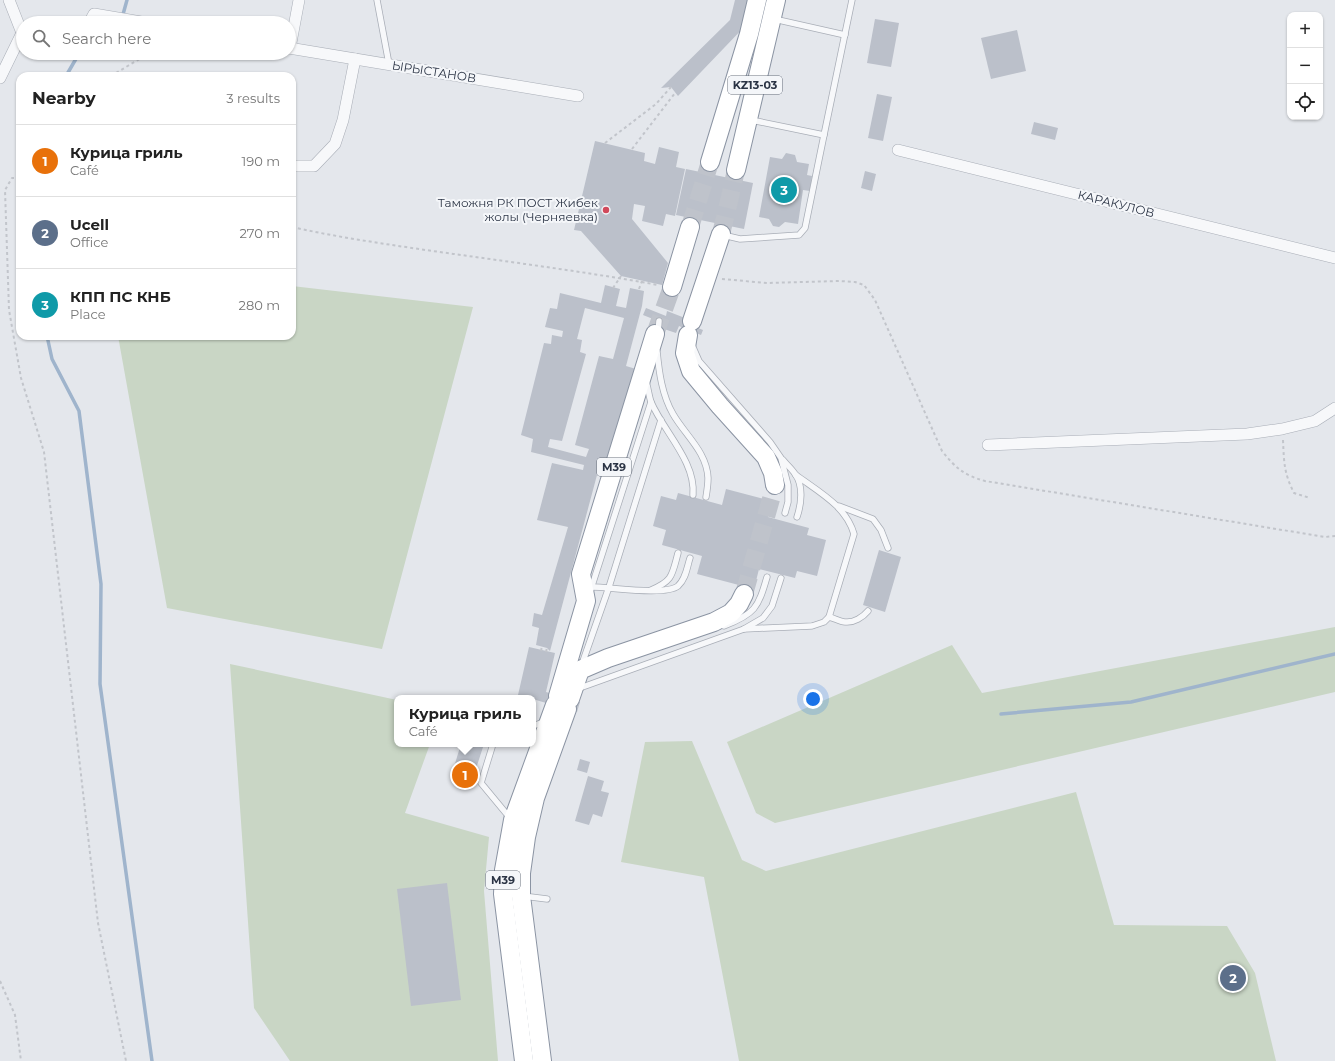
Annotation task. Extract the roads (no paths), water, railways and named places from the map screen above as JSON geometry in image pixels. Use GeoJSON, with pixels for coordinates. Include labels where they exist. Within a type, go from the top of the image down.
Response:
{"type":"FeatureCollection","features":[{"type":"Feature","properties":{"kind":"highway","name":"KZ13-03"},"geometry":{"type":"LineString","coordinates":[[710,162],[749,34],[757,0]]}},
{"type":"Feature","properties":{"kind":"highway","name":"KZ13-03"},"geometry":{"type":"LineString","coordinates":[[736,170],[776,0]]}},
{"type":"Feature","properties":{"kind":"highway"},"geometry":{"type":"LineString","coordinates":[[672,287],[690,227]]}},
{"type":"Feature","properties":{"kind":"highway"},"geometry":{"type":"LineString","coordinates":[[721,234],[690,328],[685,353],[691,371],[766,457],[773,473],[775,485]]}},
{"type":"Feature","properties":{"kind":"highway","name":"M39"},"geometry":{"type":"LineString","coordinates":[[542,1061],[521,896],[521,874],[526,837],[535,798],[562,703],[589,594],[581,574],[657,328]]}},
{"type":"Feature","properties":{"kind":"highway"},"geometry":{"type":"LineString","coordinates":[[580,670],[608,658],[670,641],[714,622],[731,613],[739,604],[744,594]]}},
{"type":"Feature","properties":{"kind":"highway","name":"M39"},"geometry":{"type":"LineString","coordinates":[[524,1061],[503,894],[504,870],[513,820],[562,703],[580,670]]}},
{"type":"Feature","properties":{"kind":"street"},"geometry":{"type":"LineString","coordinates":[[9,0],[16,18]]}},
{"type":"Feature","properties":{"kind":"street","name":"ЫРЫСТАНОВ"},"geometry":{"type":"LineString","coordinates":[[296,16],[299,0]]}},
{"type":"Feature","properties":{"kind":"street"},"geometry":{"type":"LineString","coordinates":[[93,16],[94,14],[106,16]]}},
{"type":"Feature","properties":{"kind":"street"},"geometry":{"type":"LineString","coordinates":[[0,78],[16,45]]}},
{"type":"Feature","properties":{"kind":"street","name":"ЫРЫСТАНОВ"},"geometry":{"type":"LineString","coordinates":[[296,49],[578,96]]}},
{"type":"Feature","properties":{"kind":"street"},"geometry":{"type":"LineString","coordinates":[[296,166],[314,166],[335,144],[343,120],[355,59]]}},
{"type":"Feature","properties":{"kind":"street","name":"КАРАКУЛОВ"},"geometry":{"type":"LineString","coordinates":[[898,150],[1335,258]]}},
{"type":"Feature","properties":{"kind":"street"},"geometry":{"type":"LineString","coordinates":[[988,445],[1246,434],[1282,429],[1315,421],[1335,408]]}},
{"type":"Feature","properties":{"kind":"lane"},"geometry":{"type":"LineString","coordinates":[[377,0],[389,64]]}},
{"type":"Feature","properties":{"kind":"lane"},"geometry":{"type":"LineString","coordinates":[[721,234],[740,239],[799,234],[805,228],[852,0]]}},
{"type":"Feature","properties":{"kind":"lane"},"geometry":{"type":"LineString","coordinates":[[772,18],[845,35]]}},
{"type":"Feature","properties":{"kind":"lane"},"geometry":{"type":"LineString","coordinates":[[747,119],[824,134]]}},
{"type":"Feature","properties":{"kind":"lane"},"geometry":{"type":"LineString","coordinates":[[657,328],[659,375],[672,414],[703,458],[708,479],[706,496]]}},
{"type":"Feature","properties":{"kind":"lane"},"geometry":{"type":"LineString","coordinates":[[690,328],[693,349],[699,361],[770,442],[781,458],[796,475],[837,505],[851,523],[854,534],[830,616],[824,622],[812,626],[744,629]]}},
{"type":"Feature","properties":{"kind":"lane"},"geometry":{"type":"LineString","coordinates":[[644,371],[651,402],[688,467],[694,484],[693,495]]}},
{"type":"Feature","properties":{"kind":"lane"},"geometry":{"type":"LineString","coordinates":[[589,594],[651,402]]}},
{"type":"Feature","properties":{"kind":"lane"},"geometry":{"type":"LineString","coordinates":[[580,670],[609,588],[661,420]]}},
{"type":"Feature","properties":{"kind":"lane"},"geometry":{"type":"LineString","coordinates":[[781,458],[788,485],[788,502],[785,513]]}},
{"type":"Feature","properties":{"kind":"lane"},"geometry":{"type":"LineString","coordinates":[[796,475],[800,487],[800,507],[797,518]]}},
{"type":"Feature","properties":{"kind":"lane"},"geometry":{"type":"LineString","coordinates":[[837,505],[873,519],[881,530],[888,548]]}},
{"type":"Feature","properties":{"kind":"lane"},"geometry":{"type":"LineString","coordinates":[[648,591],[665,584],[673,571],[678,553]]}},
{"type":"Feature","properties":{"kind":"lane"},"geometry":{"type":"LineString","coordinates":[[589,594],[609,588],[648,591],[670,590],[678,586],[684,579],[690,558]]}},
{"type":"Feature","properties":{"kind":"lane"},"geometry":{"type":"LineString","coordinates":[[721,627],[742,619],[755,608],[761,598],[767,577]]}},
{"type":"Feature","properties":{"kind":"lane"},"geometry":{"type":"LineString","coordinates":[[536,724],[562,703],[625,671],[744,629],[763,618],[772,606],[781,578]]}},
{"type":"Feature","properties":{"kind":"lane"},"geometry":{"type":"LineString","coordinates":[[830,616],[845,622],[863,616],[868,611]]}},
{"type":"Feature","properties":{"kind":"lane"},"geometry":{"type":"LineString","coordinates":[[492,747],[482,783],[513,820]]}},
{"type":"Feature","properties":{"kind":"lane"},"geometry":{"type":"LineString","coordinates":[[521,896],[547,899]]}},
{"type":"Feature","properties":{"kind":"waterway"},"geometry":{"type":"LineString","coordinates":[[123,16],[127,0]]}},
{"type":"Feature","properties":{"kind":"waterway"},"geometry":{"type":"LineString","coordinates":[[68,72],[75,60]]}},
{"type":"Feature","properties":{"kind":"waterway"},"geometry":{"type":"LineString","coordinates":[[48,340],[52,359],[79,411],[101,584],[100,684],[152,1061]]}},
{"type":"Feature","properties":{"kind":"waterway"},"geometry":{"type":"LineString","coordinates":[[1001,714],[1131,702],[1335,654]]}},
{"type":"Feature","properties":{"kind":"tunnel"},"geometry":{"type":"LineString","coordinates":[[690,227],[710,162]]}},
{"type":"Feature","properties":{"kind":"tunnel"},"geometry":{"type":"LineString","coordinates":[[721,234],[736,170]]}},
{"type":"Feature","properties":{"kind":"tunnel"},"geometry":{"type":"LineString","coordinates":[[655,334],[672,287]]}},
{"type":"Feature","properties":{"kind":"tunnel"},"geometry":{"type":"LineString","coordinates":[[744,594],[775,485]]}},
{"type":"Feature","properties":{"kind":"place","name":"КПП ПС КНБ"},"geometry":{"type":"Point","coordinates":[784,190]}},
{"type":"Feature","properties":{"kind":"place","name":"Таможня РК ПОСТ Жибек жолы (Черняевка)"},"geometry":{"type":"Point","coordinates":[606,210]}},
{"type":"Feature","properties":{"kind":"place","name":"Курица гриль"},"geometry":{"type":"Point","coordinates":[465,775]}},
{"type":"Feature","properties":{"kind":"place","name":"Ucell"},"geometry":{"type":"Point","coordinates":[1233,978]}}]}
